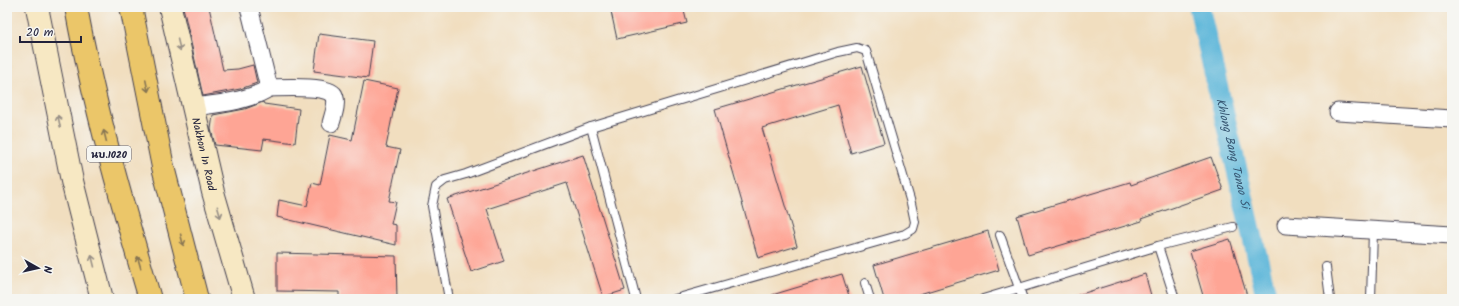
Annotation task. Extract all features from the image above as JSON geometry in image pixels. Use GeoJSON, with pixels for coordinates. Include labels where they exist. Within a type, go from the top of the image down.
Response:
{"type":"FeatureCollection","features":[{"type":"Feature","properties":{"kind":"main road"},"geometry":{"type":"LineString","coordinates":[[37,7],[72,181],[102,299]]}},
{"type":"Feature","properties":{"kind":"main road","name":"นบ.1020"},"geometry":{"type":"LineString","coordinates":[[76,7],[82,42],[116,183],[150,299]]}},
{"type":"Feature","properties":{"kind":"main road"},"geometry":{"type":"LineString","coordinates":[[131,7],[164,167],[197,299]]}},
{"type":"Feature","properties":{"kind":"main road","name":"Nakhon In Road"},"geometry":{"type":"LineString","coordinates":[[170,7],[213,192],[244,299]]}},
{"type":"Feature","properties":{"kind":"street"},"geometry":{"type":"LineString","coordinates":[[249,7],[269,88]]}},
{"type":"Feature","properties":{"kind":"street"},"geometry":{"type":"LineString","coordinates":[[194,107],[225,104],[261,93],[269,88],[303,87],[330,92],[334,95],[335,100],[332,123]]}},
{"type":"Feature","properties":{"kind":"street"},"geometry":{"type":"LineString","coordinates":[[1338,112],[1452,119]]}},
{"type":"Feature","properties":{"kind":"street"},"geometry":{"type":"LineString","coordinates":[[1286,225],[1452,235]]}},
{"type":"Feature","properties":{"kind":"lane"},"geometry":{"type":"LineString","coordinates":[[449,299],[432,206],[436,187],[445,180],[466,174],[591,127],[838,52],[857,48],[866,51],[911,203],[915,222],[913,229],[905,234],[675,299]]}},
{"type":"Feature","properties":{"kind":"lane"},"geometry":{"type":"LineString","coordinates":[[591,127],[636,299]]}},
{"type":"Feature","properties":{"kind":"lane"},"geometry":{"type":"LineString","coordinates":[[983,299],[1158,246],[1233,227]]}},
{"type":"Feature","properties":{"kind":"lane"},"geometry":{"type":"LineString","coordinates":[[1371,299],[1373,231]]}},
{"type":"Feature","properties":{"kind":"lane"},"geometry":{"type":"LineString","coordinates":[[1000,235],[1023,299]]}},
{"type":"Feature","properties":{"kind":"lane"},"geometry":{"type":"LineString","coordinates":[[1158,246],[1175,299]]}},
{"type":"Feature","properties":{"kind":"lane"},"geometry":{"type":"LineString","coordinates":[[1326,267],[1330,299]]}},
{"type":"Feature","properties":{"kind":"lane"},"geometry":{"type":"LineString","coordinates":[[865,283],[870,299]]}},
{"type":"Feature","properties":{"kind":"building"},"geometry":{"type":"Polygon","coordinates":[[[183,7],[209,7],[223,70],[238,69],[253,65],[257,83],[240,89],[203,96],[183,7]]]}},
{"type":"Feature","properties":{"kind":"building"},"geometry":{"type":"Polygon","coordinates":[[[610,7],[683,7],[687,23],[617,39],[610,7]]]}},
{"type":"Feature","properties":{"kind":"building"},"geometry":{"type":"Polygon","coordinates":[[[319,34],[373,41],[368,78],[314,71],[319,34]]]}},
{"type":"Feature","properties":{"kind":"building"},"geometry":{"type":"Polygon","coordinates":[[[862,66],[884,143],[851,153],[838,105],[762,128],[797,246],[758,258],[715,109],[862,66]]]}},
{"type":"Feature","properties":{"kind":"building"},"geometry":{"type":"Polygon","coordinates":[[[364,81],[398,88],[386,147],[400,150],[389,201],[396,202],[391,224],[396,225],[396,245],[277,217],[279,200],[307,206],[312,183],[320,185],[330,135],[352,140],[364,81]]]}},
{"type":"Feature","properties":{"kind":"building"},"geometry":{"type":"Polygon","coordinates":[[[263,102],[264,104],[299,109],[295,143],[264,139],[262,150],[215,145],[211,129],[213,115],[245,109],[263,102]]]}},
{"type":"Feature","properties":{"kind":"building"},"geometry":{"type":"Polygon","coordinates":[[[583,155],[625,290],[603,297],[567,183],[487,209],[504,261],[471,272],[447,199],[583,155]]]}},
{"type":"Feature","properties":{"kind":"building"},"geometry":{"type":"Polygon","coordinates":[[[1211,157],[1223,190],[1141,219],[1142,221],[1028,255],[1017,216],[1130,182],[1131,185],[1211,157]]]}},
{"type":"Feature","properties":{"kind":"building"},"geometry":{"type":"Polygon","coordinates":[[[988,231],[999,270],[903,299],[884,299],[874,265],[988,231]]]}},
{"type":"Feature","properties":{"kind":"building"},"geometry":{"type":"Polygon","coordinates":[[[1230,239],[1248,299],[1204,299],[1190,251],[1230,239]]]}},
{"type":"Feature","properties":{"kind":"building"},"geometry":{"type":"Polygon","coordinates":[[[277,253],[396,256],[397,299],[339,299],[339,292],[277,291],[277,253]]]}},
{"type":"Feature","properties":{"kind":"building"},"geometry":{"type":"Polygon","coordinates":[[[842,274],[850,299],[773,299],[772,295],[842,274]]]}},
{"type":"Feature","properties":{"kind":"building"},"geometry":{"type":"Polygon","coordinates":[[[1145,274],[1152,299],[1079,299],[1078,295],[1145,274]]]}},
{"type":"Feature","properties":{"kind":"waterway","name":"Khlong Bang Tanao Si"},"geometry":{"type":"LineString","coordinates":[[1199,7],[1267,299]]}}]}
